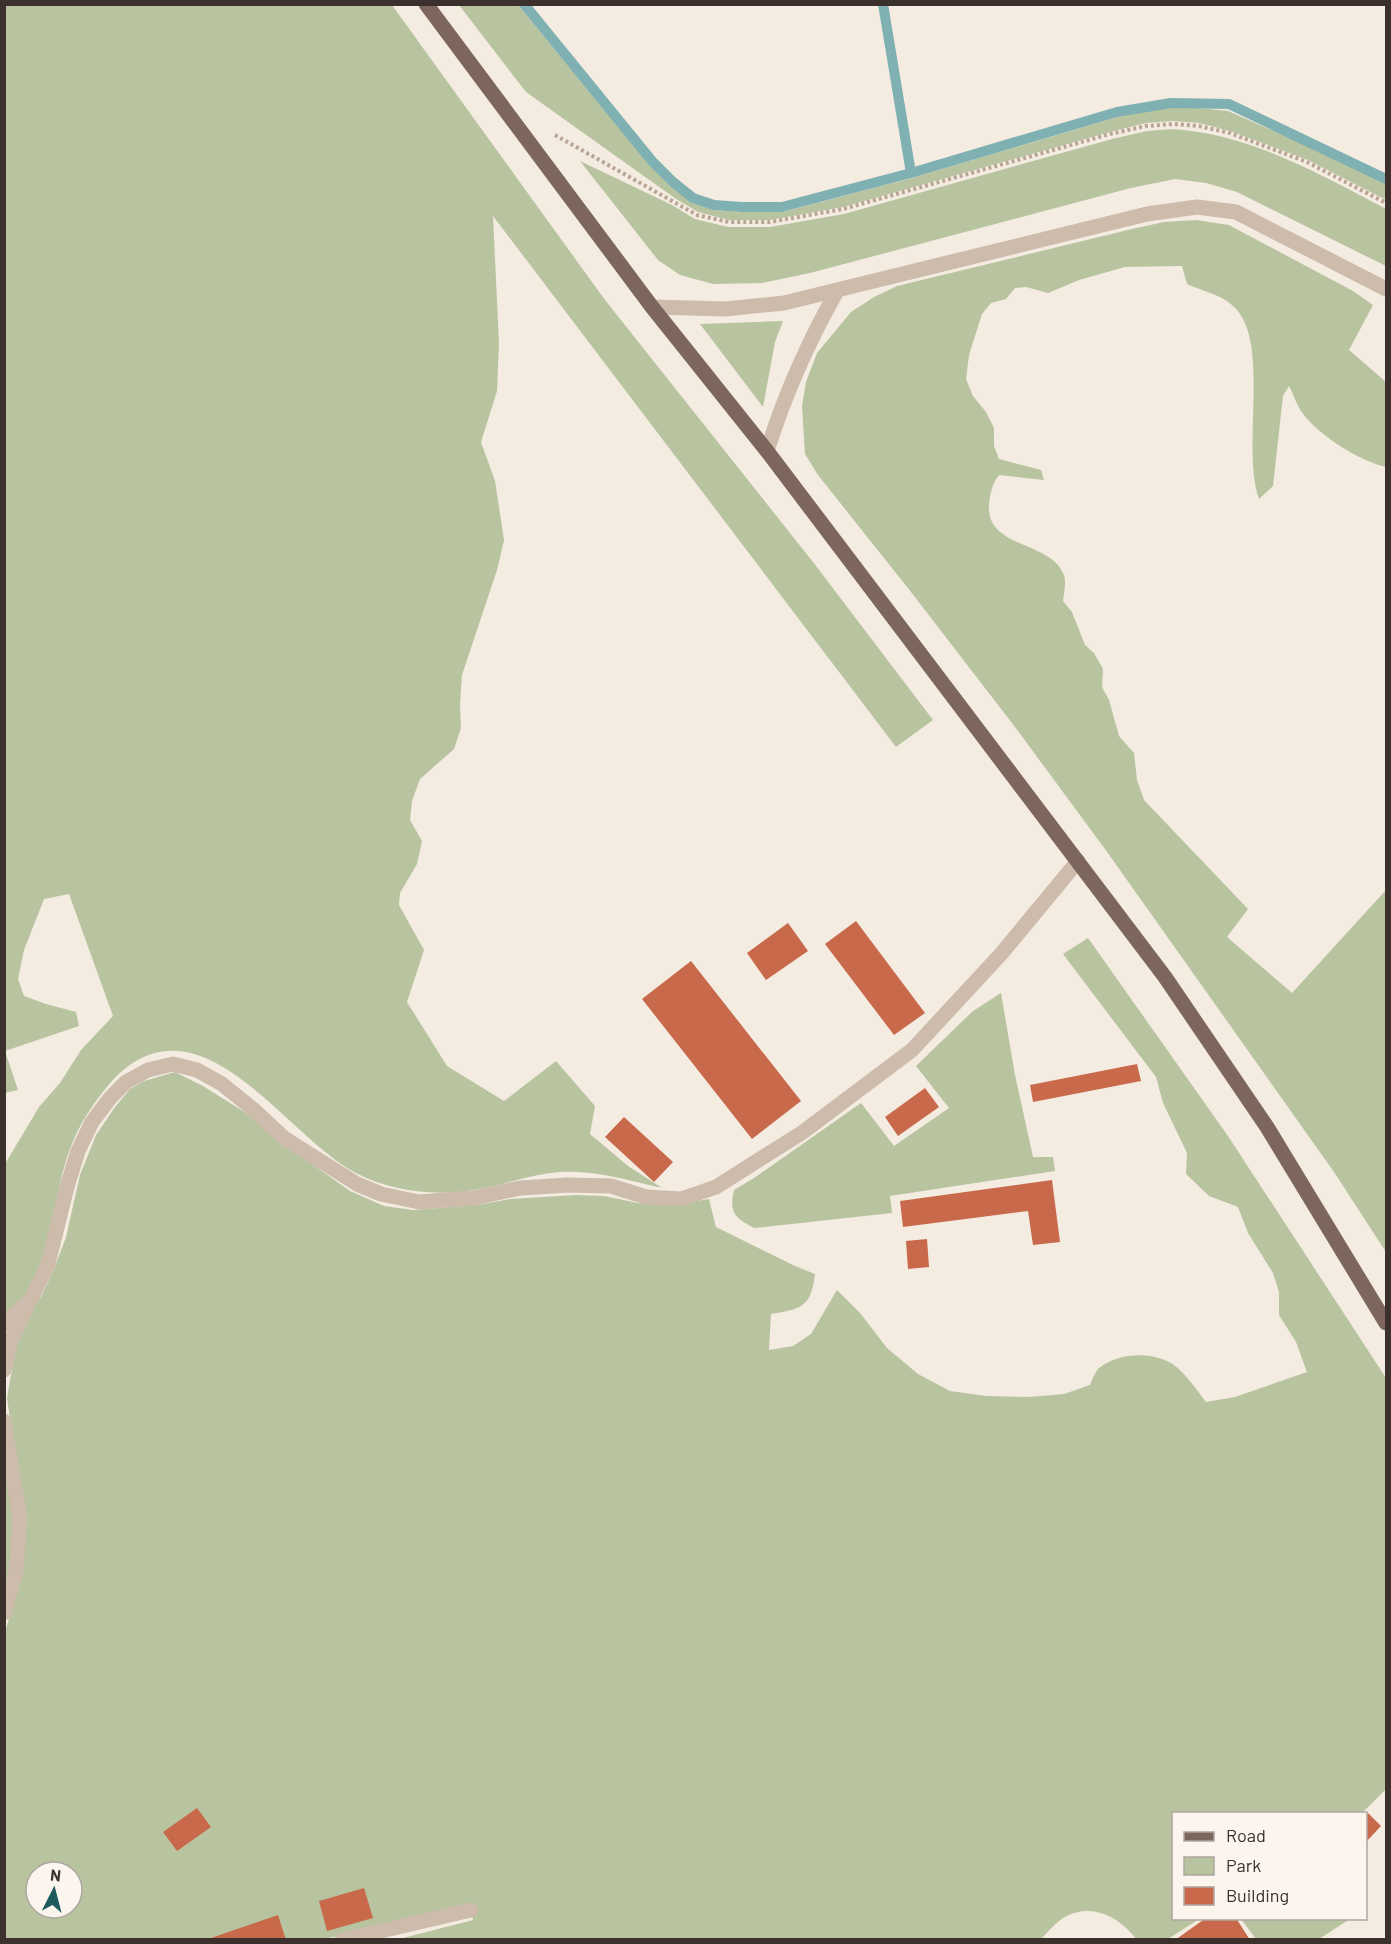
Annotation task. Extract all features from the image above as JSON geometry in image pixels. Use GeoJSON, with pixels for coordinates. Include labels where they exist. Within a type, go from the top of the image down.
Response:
{"type":"FeatureCollection","features":[{"type":"Feature","properties":{"kind":"main road"},"geometry":{"type":"LineString","coordinates":[[426,4],[652,307],[767,451],[1165,977],[1261,1117],[1386,1323]]}},
{"type":"Feature","properties":{"kind":"street"},"geometry":{"type":"LineString","coordinates":[[652,307],[737,308],[784,303],[1147,214],[1197,207],[1236,212],[1386,289]]}},
{"type":"Feature","properties":{"kind":"street"},"geometry":{"type":"LineString","coordinates":[[767,451],[781,405],[798,365],[837,291]]}},
{"type":"Feature","properties":{"kind":"street"},"geometry":{"type":"LineString","coordinates":[[4,1370],[12,1338],[48,1264],[78,1151],[92,1122],[110,1098],[126,1082],[148,1070],[174,1064],[197,1070],[222,1084],[284,1138],[357,1184],[381,1194],[419,1202],[474,1198],[520,1188],[578,1185],[611,1186],[646,1197],[681,1199],[716,1187],[803,1132],[912,1050],[1000,954],[1078,861]]}},
{"type":"Feature","properties":{"kind":"street"},"geometry":{"type":"LineString","coordinates":[[4,1324],[31,1299]]}},
{"type":"Feature","properties":{"kind":"street"},"geometry":{"type":"LineString","coordinates":[[4,1421],[20,1518],[16,1572],[4,1613]]}},
{"type":"Feature","properties":{"kind":"street"},"geometry":{"type":"LineString","coordinates":[[342,1940],[471,1910]]}},
{"type":"Feature","properties":{"kind":"path"},"geometry":{"type":"LineString","coordinates":[[551,133],[697,215],[729,222],[770,222],[843,209],[1110,134],[1146,126],[1174,124],[1199,126],[1230,133],[1307,162],[1386,203]]}},
{"type":"Feature","properties":{"kind":"green space"},"geometry":{"type":"Polygon","coordinates":[[[5,5],[392,5],[605,300],[813,562],[933,720],[896,747],[493,216],[499,343],[497,391],[481,442],[495,481],[504,540],[497,570],[462,675],[461,728],[454,749],[420,779],[412,801],[410,820],[422,841],[417,864],[400,893],[399,905],[424,950],[407,1002],[447,1066],[504,1101],[556,1061],[595,1106],[590,1134],[628,1166],[662,1188],[611,1176],[573,1172],[550,1173],[480,1189],[449,1193],[416,1191],[385,1185],[356,1173],[329,1155],[240,1078],[208,1059],[176,1051],[144,1057],[111,1082],[81,1124],[67,1157],[41,1266],[31,1288],[5,1318],[5,1164],[39,1107],[60,1083],[81,1050],[113,1016],[69,894],[44,899],[24,950],[18,979],[24,996],[76,1012],[79,1026],[5,1051],[5,5]]]}},
{"type":"Feature","properties":{"kind":"green space"},"geometry":{"type":"Polygon","coordinates":[[[459,5],[518,5],[649,164],[670,186],[691,202],[714,210],[783,212],[912,178],[1118,117],[1171,107],[1228,111],[1315,149],[1386,184],[1386,200],[1308,160],[1230,131],[1199,123],[1173,121],[1146,123],[1110,132],[843,207],[770,220],[729,220],[698,212],[676,199],[526,92],[459,5]]]}},
{"type":"Feature","properties":{"kind":"green space"},"geometry":{"type":"Polygon","coordinates":[[[1173,129],[1202,132],[1257,147],[1336,182],[1386,209],[1386,266],[1237,192],[1206,183],[1175,179],[1131,188],[810,273],[762,283],[713,284],[680,275],[658,260],[580,161],[672,205],[695,219],[728,227],[770,227],[844,214],[1112,139],[1147,131],[1173,129]]]}},
{"type":"Feature","properties":{"kind":"green space"},"geometry":{"type":"Polygon","coordinates":[[[1196,220],[1229,225],[1353,291],[1373,305],[1349,350],[1386,382],[1386,467],[1353,454],[1320,432],[1297,405],[1289,386],[1283,396],[1273,486],[1259,499],[1254,478],[1253,372],[1246,325],[1236,309],[1226,300],[1187,284],[1182,266],[1125,267],[1079,280],[1048,293],[1026,287],[1015,288],[1006,299],[991,303],[982,314],[969,355],[966,379],[973,396],[986,412],[994,428],[994,446],[999,459],[1041,470],[1044,480],[999,475],[990,497],[991,519],[997,529],[1007,537],[1045,555],[1056,563],[1063,573],[1065,583],[1063,601],[1072,612],[1085,645],[1094,653],[1103,669],[1102,687],[1109,700],[1119,736],[1134,753],[1137,780],[1144,800],[1248,909],[1227,937],[1292,993],[1386,890],[1386,1252],[1334,1172],[1105,849],[1015,727],[818,475],[805,454],[802,406],[806,382],[817,353],[851,312],[874,297],[897,286],[1132,229],[1164,222],[1196,220]]]}},
{"type":"Feature","properties":{"kind":"green space"},"geometry":{"type":"Polygon","coordinates":[[[783,321],[775,342],[763,407],[700,324],[783,321]]]}},
{"type":"Feature","properties":{"kind":"green space"},"geometry":{"type":"Polygon","coordinates":[[[1088,938],[1228,1136],[1386,1378],[1386,1789],[1363,1812],[1172,1812],[1172,1920],[1197,1920],[1168,1939],[1136,1939],[1113,1918],[1085,1911],[1062,1919],[1040,1940],[399,1939],[473,1920],[470,1905],[325,1939],[5,1940],[5,1632],[22,1573],[13,1440],[7,1398],[17,1340],[54,1269],[66,1237],[80,1175],[96,1135],[130,1089],[144,1081],[175,1072],[203,1086],[246,1113],[295,1152],[350,1191],[384,1206],[413,1210],[477,1205],[510,1199],[576,1195],[604,1196],[643,1204],[678,1204],[709,1199],[716,1227],[815,1274],[811,1293],[803,1304],[797,1308],[771,1314],[769,1350],[793,1346],[811,1334],[837,1290],[860,1313],[887,1348],[918,1374],[950,1391],[986,1396],[1029,1397],[1064,1394],[1090,1385],[1099,1368],[1107,1363],[1134,1355],[1163,1359],[1176,1366],[1206,1402],[1235,1397],[1307,1372],[1296,1342],[1279,1315],[1279,1292],[1273,1273],[1248,1233],[1238,1207],[1209,1196],[1186,1174],[1187,1153],[1163,1103],[1156,1077],[1063,954],[1088,938]]]}},
{"type":"Feature","properties":{"kind":"green space"},"geometry":{"type":"Polygon","coordinates":[[[1001,993],[1015,1075],[1033,1157],[1053,1157],[1055,1171],[890,1196],[892,1213],[754,1228],[738,1217],[732,1204],[734,1190],[861,1103],[894,1146],[949,1108],[916,1066],[973,1011],[1001,993]]]}},
{"type":"Feature","properties":{"kind":"green space"},"geometry":{"type":"Polygon","coordinates":[[[5,1051],[18,1090],[5,1093],[5,1051]]]}},
{"type":"Feature","properties":{"kind":"green space"},"geometry":{"type":"Polygon","coordinates":[[[4,1454],[15,1518],[11,1571],[4,1595],[4,1454]]]}},
{"type":"Feature","properties":{"kind":"green space"},"geometry":{"type":"Polygon","coordinates":[[[1242,1920],[1348,1920],[1319,1939],[1256,1939],[1242,1920]]]}},
{"type":"Feature","properties":{"kind":"building"},"geometry":{"type":"Polygon","coordinates":[[[856,921],[925,1013],[894,1035],[825,944],[856,921]]]}},
{"type":"Feature","properties":{"kind":"building"},"geometry":{"type":"Polygon","coordinates":[[[788,923],[808,951],[766,980],[747,953],[788,923]]]}},
{"type":"Feature","properties":{"kind":"building"},"geometry":{"type":"Polygon","coordinates":[[[691,961],[801,1101],[752,1139],[642,999],[691,961]]]}},
{"type":"Feature","properties":{"kind":"building"},"geometry":{"type":"Polygon","coordinates":[[[1137,1064],[1141,1081],[1033,1102],[1030,1085],[1137,1064]]]}},
{"type":"Feature","properties":{"kind":"building"},"geometry":{"type":"Polygon","coordinates":[[[925,1088],[939,1107],[898,1136],[885,1117],[925,1088]]]}},
{"type":"Feature","properties":{"kind":"building"},"geometry":{"type":"Polygon","coordinates":[[[624,1117],[673,1162],[654,1182],[605,1137],[624,1117]]]}},
{"type":"Feature","properties":{"kind":"building"},"geometry":{"type":"Polygon","coordinates":[[[1052,1180],[1060,1242],[1033,1245],[1028,1211],[903,1227],[900,1201],[1052,1180]]]}},
{"type":"Feature","properties":{"kind":"building"},"geometry":{"type":"Polygon","coordinates":[[[927,1239],[929,1267],[908,1269],[906,1241],[927,1239]]]}},
{"type":"Feature","properties":{"kind":"building"},"geometry":{"type":"Polygon","coordinates":[[[197,1808],[211,1827],[177,1851],[163,1832],[197,1808]]]}},
{"type":"Feature","properties":{"kind":"building"},"geometry":{"type":"Polygon","coordinates":[[[1368,1813],[1381,1826],[1367,1841],[1368,1813]]]}},
{"type":"Feature","properties":{"kind":"building"},"geometry":{"type":"Polygon","coordinates":[[[364,1888],[373,1918],[327,1931],[319,1901],[364,1888]]]}},
{"type":"Feature","properties":{"kind":"building"},"geometry":{"type":"Polygon","coordinates":[[[278,1915],[286,1940],[208,1940],[208,1939],[278,1915]]]}},
{"type":"Feature","properties":{"kind":"building"},"geometry":{"type":"Polygon","coordinates":[[[1203,1920],[1237,1920],[1250,1940],[1175,1940],[1203,1920]]]}},
{"type":"Feature","properties":{"kind":"waterway"},"geometry":{"type":"LineString","coordinates":[[524,4],[652,161],[693,198],[714,205],[782,207],[911,173]]}},
{"type":"Feature","properties":{"kind":"waterway"},"geometry":{"type":"LineString","coordinates":[[883,4],[911,173],[1117,112],[1171,103],[1229,104],[1386,179]]}}]}
